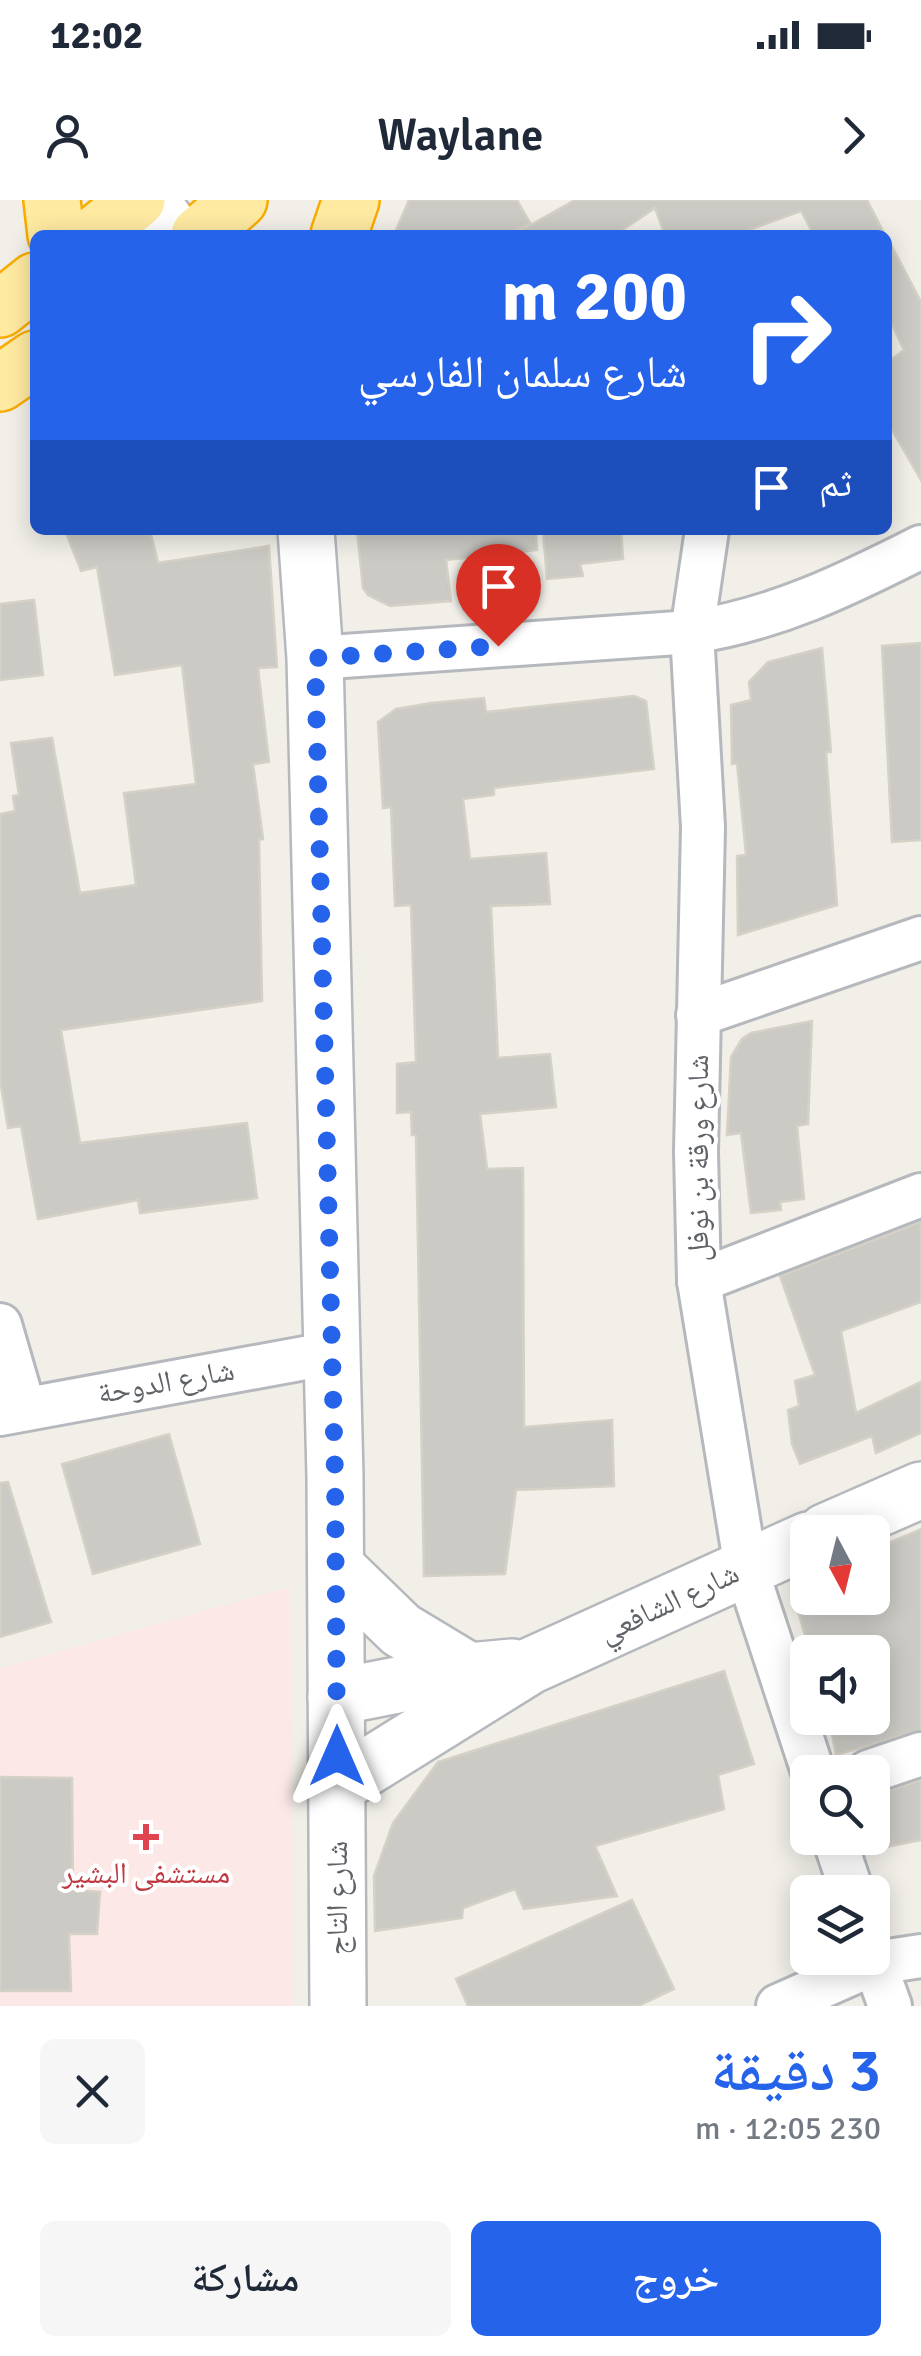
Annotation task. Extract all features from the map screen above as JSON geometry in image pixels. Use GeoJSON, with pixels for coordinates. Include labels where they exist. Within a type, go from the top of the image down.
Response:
{"type":"FeatureCollection","features":[{"type":"Feature","properties":{"kind":"highway"},"geometry":{"type":"LineString","coordinates":[[52,200],[55,230]]}},
{"type":"Feature","properties":{"kind":"highway"},"geometry":{"type":"LineString","coordinates":[[100,230],[137,200]]}},
{"type":"Feature","properties":{"kind":"highway"},"geometry":{"type":"LineString","coordinates":[[341,230],[351,200]]}},
{"type":"Feature","properties":{"kind":"highway"},"geometry":{"type":"LineString","coordinates":[[0,309],[30,286]]}},
{"type":"Feature","properties":{"kind":"highway"},"geometry":{"type":"LineString","coordinates":[[0,384],[30,363]]}},
{"type":"Feature","properties":{"kind":"street"},"geometry":{"type":"LineString","coordinates":[[150,200],[172,230]]}},
{"type":"Feature","properties":{"kind":"street","name":"شارع التاج"},"geometry":{"type":"LineString","coordinates":[[306,535],[315,658],[332,1353],[338,2006]]}},
{"type":"Feature","properties":{"kind":"street","name":"شارع ورقة بن نوفل"},"geometry":{"type":"LineString","coordinates":[[706,535],[692,632],[703,827],[698,1016],[699,1282],[746,1568],[807,1755]]}},
{"type":"Feature","properties":{"kind":"street"},"geometry":{"type":"LineString","coordinates":[[315,658],[692,632],[744,624],[785,610],[921,547]]}},
{"type":"Feature","properties":{"kind":"street"},"geometry":{"type":"LineString","coordinates":[[698,1016],[921,938]]}},
{"type":"Feature","properties":{"kind":"street"},"geometry":{"type":"LineString","coordinates":[[699,1282],[921,1195]]}},
{"type":"Feature","properties":{"kind":"street"},"geometry":{"type":"LineString","coordinates":[[0,1325],[12,1411]]}},
{"type":"Feature","properties":{"kind":"street","name":"شارع الدوحة"},"geometry":{"type":"LineString","coordinates":[[12,1411],[332,1353]]}},
{"type":"Feature","properties":{"kind":"street"},"geometry":{"type":"LineString","coordinates":[[864,1515],[921,1490]]}},
{"type":"Feature","properties":{"kind":"street","name":"شارع الشافعي"},"geometry":{"type":"LineString","coordinates":[[337,1786],[530,1666],[790,1548]]}},
{"type":"Feature","properties":{"kind":"street"},"geometry":{"type":"LineString","coordinates":[[336,1567],[401,1630],[469,1670]]}},
{"type":"Feature","properties":{"kind":"street","name":"شارع الشافعي"},"geometry":{"type":"LineString","coordinates":[[336,1697],[469,1670],[530,1666]]}},
{"type":"Feature","properties":{"kind":"street"},"geometry":{"type":"LineString","coordinates":[[890,1765],[921,1754]]}},
{"type":"Feature","properties":{"kind":"street"},"geometry":{"type":"LineString","coordinates":[[890,1959],[921,1956]]}},
{"type":"Feature","properties":{"kind":"street"},"geometry":{"type":"LineString","coordinates":[[778,2006],[843,1975]]}},
{"type":"Feature","properties":{"kind":"street"},"geometry":{"type":"LineString","coordinates":[[879,1975],[890,2006]]}},
{"type":"Feature","properties":{"kind":"shaded area","name":"مستشفى البشير"},"geometry":{"type":"Polygon","coordinates":[[[290,1587],[294,2006],[0,2006],[0,1668],[290,1587]]]}},
{"type":"Feature","properties":{"kind":"building"},"geometry":{"type":"Polygon","coordinates":[[[409,200],[517,200],[530,223],[517,230],[396,230],[409,200]]]}},
{"type":"Feature","properties":{"kind":"building"},"geometry":{"type":"Polygon","coordinates":[[[575,200],[867,200],[882,230],[811,230],[801,211],[749,230],[663,230],[655,208],[622,230],[522,230],[575,200]]]}},
{"type":"Feature","properties":{"kind":"building"},"geometry":{"type":"Polygon","coordinates":[[[892,247],[921,302],[921,480],[892,430],[892,359],[904,350],[892,324],[892,247]]]}},
{"type":"Feature","properties":{"kind":"building"},"geometry":{"type":"Polygon","coordinates":[[[67,535],[151,535],[158,563],[269,546],[277,667],[258,668],[269,762],[253,764],[263,839],[259,840],[262,1001],[61,1030],[80,1143],[247,1123],[257,1198],[140,1213],[138,1200],[38,1219],[21,1126],[8,1128],[0,1080],[0,814],[15,811],[13,796],[19,795],[11,743],[52,738],[80,893],[136,885],[124,793],[196,784],[182,665],[115,675],[97,567],[81,571],[67,535]]]}},
{"type":"Feature","properties":{"kind":"building"},"geometry":{"type":"Polygon","coordinates":[[[358,535],[536,535],[537,550],[446,560],[451,601],[390,606],[368,595],[363,588],[358,535]]]}},
{"type":"Feature","properties":{"kind":"building"},"geometry":{"type":"Polygon","coordinates":[[[543,535],[621,535],[623,559],[580,564],[583,576],[547,579],[543,535]]]}},
{"type":"Feature","properties":{"kind":"building"},"geometry":{"type":"Polygon","coordinates":[[[34,600],[43,675],[0,680],[0,604],[34,600]]]}},
{"type":"Feature","properties":{"kind":"building"},"geometry":{"type":"Polygon","coordinates":[[[921,643],[921,840],[892,842],[882,646],[921,643]]]}},
{"type":"Feature","properties":{"kind":"building"},"geometry":{"type":"Polygon","coordinates":[[[822,648],[837,905],[738,935],[737,856],[746,855],[737,763],[732,764],[731,705],[751,700],[749,682],[768,662],[822,648]]]}},
{"type":"Feature","properties":{"kind":"building"},"geometry":{"type":"Polygon","coordinates":[[[634,696],[646,701],[654,769],[494,788],[494,795],[463,799],[470,859],[546,853],[550,904],[491,906],[498,1058],[550,1054],[556,1107],[480,1114],[487,1169],[523,1168],[524,1427],[612,1420],[614,1486],[516,1490],[505,1574],[424,1576],[416,1135],[412,1135],[411,1112],[397,1113],[397,1064],[416,1062],[411,905],[395,906],[391,807],[383,808],[378,722],[396,709],[431,703],[484,698],[486,712],[634,696]]]}},
{"type":"Feature","properties":{"kind":"building"},"geometry":{"type":"Polygon","coordinates":[[[812,1021],[808,1124],[797,1126],[804,1199],[780,1202],[781,1210],[751,1213],[741,1133],[727,1135],[731,1057],[742,1039],[751,1033],[812,1021]]]}},
{"type":"Feature","properties":{"kind":"building"},"geometry":{"type":"Polygon","coordinates":[[[921,1222],[921,1302],[841,1331],[856,1413],[921,1382],[921,1433],[876,1453],[872,1436],[800,1464],[792,1444],[788,1410],[799,1406],[795,1381],[815,1375],[780,1276],[921,1222]]]}},
{"type":"Feature","properties":{"kind":"building"},"geometry":{"type":"Polygon","coordinates":[[[169,1434],[200,1544],[93,1574],[62,1464],[169,1434]]]}},
{"type":"Feature","properties":{"kind":"building"},"geometry":{"type":"Polygon","coordinates":[[[8,1482],[51,1622],[0,1637],[0,1483],[8,1482]]]}},
{"type":"Feature","properties":{"kind":"building"},"geometry":{"type":"Polygon","coordinates":[[[921,1529],[921,1730],[836,1755],[832,1735],[890,1735],[890,1635],[805,1635],[799,1615],[890,1615],[890,1542],[921,1529]]]}},
{"type":"Feature","properties":{"kind":"building"},"geometry":{"type":"Polygon","coordinates":[[[724,1671],[754,1764],[718,1775],[724,1809],[595,1846],[617,1896],[524,1909],[515,1889],[463,1908],[462,1918],[375,1931],[374,1876],[393,1823],[438,1762],[724,1671]]]}},
{"type":"Feature","properties":{"kind":"building"},"geometry":{"type":"Polygon","coordinates":[[[0,1777],[72,1778],[73,1890],[100,1892],[97,1934],[69,1934],[71,1991],[0,1991],[0,1777]]]}},
{"type":"Feature","properties":{"kind":"building"},"geometry":{"type":"Polygon","coordinates":[[[921,1780],[921,1840],[890,1846],[890,1790],[921,1780]]]}},
{"type":"Feature","properties":{"kind":"building"},"geometry":{"type":"Polygon","coordinates":[[[632,1900],[674,1989],[638,2006],[468,2006],[456,1979],[632,1900]]]}},
{"type":"Feature","properties":{"kind":"place","name":"مستشفى البشير"},"geometry":{"type":"Point","coordinates":[146,1837]}},
{"type":"Feature","properties":{"kind":"route"},"geometry":{"type":"LineString","coordinates":[[337,1756],[335,1476],[315,658],[498,646]]}}]}
